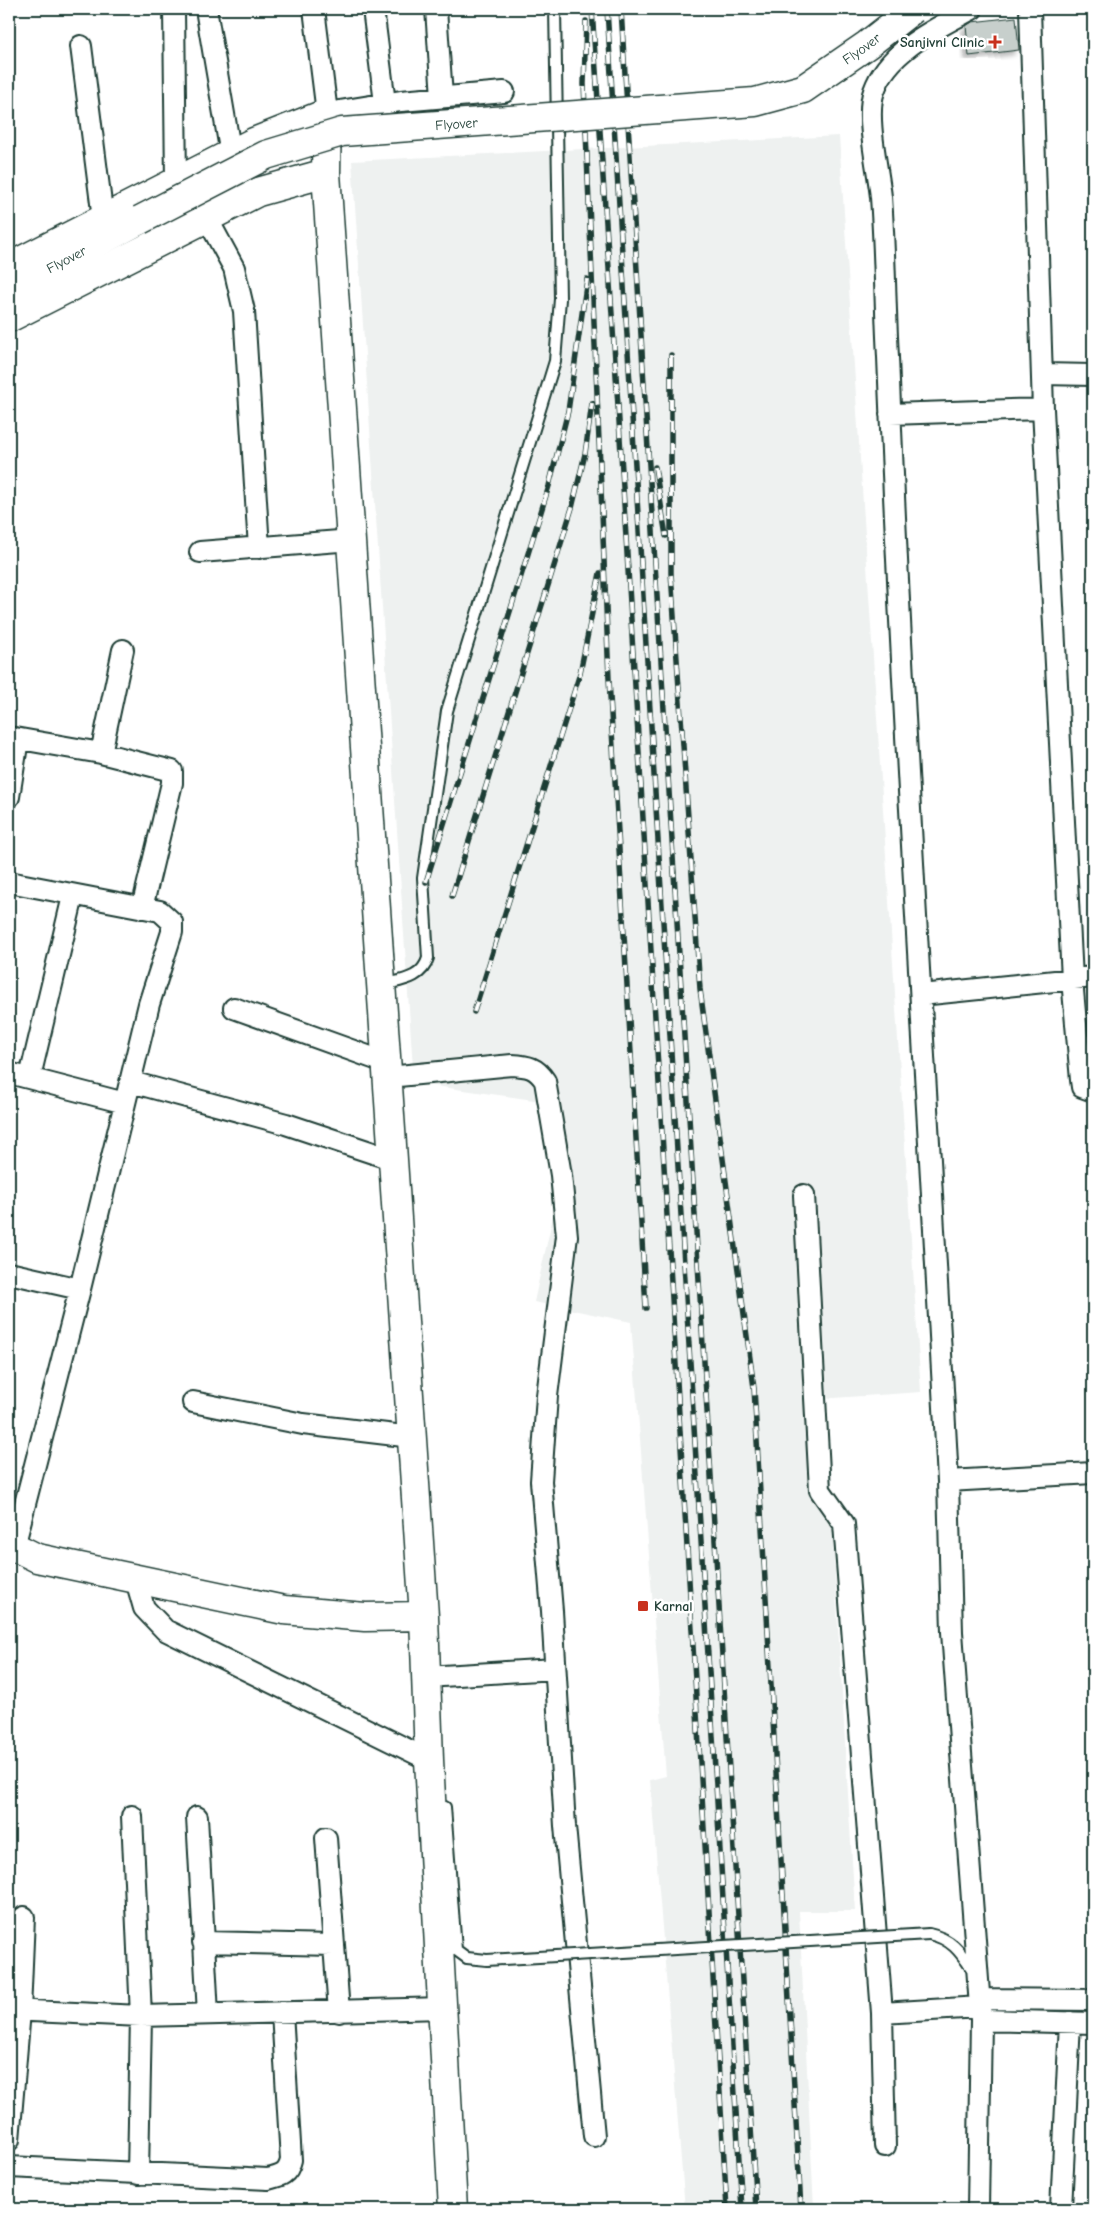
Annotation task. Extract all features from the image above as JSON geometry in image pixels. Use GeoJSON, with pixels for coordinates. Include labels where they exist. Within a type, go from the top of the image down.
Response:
{"type":"FeatureCollection","features":[{"type":"Feature","properties":{"kind":"main road","name":"Flyover"},"geometry":{"type":"LineString","coordinates":[[9,290],[266,155],[342,132],[754,102],[803,89],[867,45],[913,9]]}},
{"type":"Feature","properties":{"kind":"main road"},"geometry":{"type":"LineString","coordinates":[[9,267],[254,142],[327,113],[326,173],[424,1616],[429,1760],[454,2209]]}},
{"type":"Feature","properties":{"kind":"main road"},"geometry":{"type":"LineString","coordinates":[[9,318],[258,192],[326,173]]}},
{"type":"Feature","properties":{"kind":"main road"},"geometry":{"type":"LineString","coordinates":[[17,1552],[136,1580],[242,1602],[318,1614],[365,1617],[424,1616]]}},
{"type":"Feature","properties":{"kind":"street"},"geometry":{"type":"LineString","coordinates":[[174,9],[176,183]]}},
{"type":"Feature","properties":{"kind":"street"},"geometry":{"type":"LineString","coordinates":[[206,9],[230,155]]}},
{"type":"Feature","properties":{"kind":"street"},"geometry":{"type":"LineString","coordinates":[[314,9],[327,113],[385,103],[504,92]]}},
{"type":"Feature","properties":{"kind":"street"},"geometry":{"type":"LineString","coordinates":[[373,9],[385,103]]}},
{"type":"Feature","properties":{"kind":"street"},"geometry":{"type":"LineString","coordinates":[[436,9],[442,97]]}},
{"type":"Feature","properties":{"kind":"street"},"geometry":{"type":"LineString","coordinates":[[972,9],[932,31],[896,57],[880,79],[874,92],[871,108],[881,198],[890,414],[948,1481],[952,1632],[980,2009],[978,2209]]}},
{"type":"Feature","properties":{"kind":"street"},"geometry":{"type":"LineString","coordinates":[[1030,9],[1042,374],[1072,979],[1080,1080],[1082,1087],[1093,1091]]}},
{"type":"Feature","properties":{"kind":"street"},"geometry":{"type":"LineString","coordinates":[[81,46],[103,219]]}},
{"type":"Feature","properties":{"kind":"street"},"geometry":{"type":"LineString","coordinates":[[207,218],[234,268],[244,311],[259,548]]}},
{"type":"Feature","properties":{"kind":"street"},"geometry":{"type":"LineString","coordinates":[[1042,374],[1093,375]]}},
{"type":"Feature","properties":{"kind":"street"},"geometry":{"type":"LineString","coordinates":[[890,414],[1044,409]]}},
{"type":"Feature","properties":{"kind":"street"},"geometry":{"type":"LineString","coordinates":[[200,552],[352,540]]}},
{"type":"Feature","properties":{"kind":"street"},"geometry":{"type":"LineString","coordinates":[[101,754],[123,650]]}},
{"type":"Feature","properties":{"kind":"street"},"geometry":{"type":"LineString","coordinates":[[9,798],[13,738],[101,754],[172,771],[173,777],[142,908]]}},
{"type":"Feature","properties":{"kind":"street"},"geometry":{"type":"LineString","coordinates":[[9,882],[73,896],[160,911],[167,915],[172,922],[172,932],[149,1004],[17,1552]]}},
{"type":"Feature","properties":{"kind":"street"},"geometry":{"type":"LineString","coordinates":[[30,1077],[73,896]]}},
{"type":"Feature","properties":{"kind":"street"},"geometry":{"type":"LineString","coordinates":[[921,995],[1093,977]]}},
{"type":"Feature","properties":{"kind":"street"},"geometry":{"type":"LineString","coordinates":[[234,1008],[388,1070],[512,1065],[530,1066],[540,1072],[546,1081],[565,1204],[567,1236],[547,1396],[541,1481],[556,1669],[565,1826],[594,2136]]}},
{"type":"Feature","properties":{"kind":"street"},"geometry":{"type":"LineString","coordinates":[[9,1073],[125,1103]]}},
{"type":"Feature","properties":{"kind":"street"},"geometry":{"type":"LineString","coordinates":[[130,1082],[286,1124],[394,1160]]}},
{"type":"Feature","properties":{"kind":"street"},"geometry":{"type":"LineString","coordinates":[[804,1195],[820,1490],[844,1524],[882,2013],[885,2146]]}},
{"type":"Feature","properties":{"kind":"street"},"geometry":{"type":"LineString","coordinates":[[9,1273],[80,1289]]}},
{"type":"Feature","properties":{"kind":"street"},"geometry":{"type":"LineString","coordinates":[[193,1402],[303,1424],[412,1437]]}},
{"type":"Feature","properties":{"kind":"street"},"geometry":{"type":"LineString","coordinates":[[948,1481],[1093,1473]]}},
{"type":"Feature","properties":{"kind":"street"},"geometry":{"type":"LineString","coordinates":[[136,1580],[144,1608],[165,1630],[429,1760]]}},
{"type":"Feature","properties":{"kind":"street"},"geometry":{"type":"LineString","coordinates":[[426,1687],[556,1669]]}},
{"type":"Feature","properties":{"kind":"street"},"geometry":{"type":"LineString","coordinates":[[132,1816],[141,2016],[138,2174]]}},
{"type":"Feature","properties":{"kind":"street"},"geometry":{"type":"LineString","coordinates":[[197,1817],[208,2014]]}},
{"type":"Feature","properties":{"kind":"street"},"geometry":{"type":"LineString","coordinates":[[326,1838],[339,2012]]}},
{"type":"Feature","properties":{"kind":"street"},"geometry":{"type":"LineString","coordinates":[[9,2140],[15,2010],[24,1917]]}},
{"type":"Feature","properties":{"kind":"street"},"geometry":{"type":"LineString","coordinates":[[203,1942],[333,1945]]}},
{"type":"Feature","properties":{"kind":"street"},"geometry":{"type":"LineString","coordinates":[[882,2013],[980,2009],[1093,2000]]}},
{"type":"Feature","properties":{"kind":"street"},"geometry":{"type":"LineString","coordinates":[[15,2010],[141,2016],[443,2008]]}},
{"type":"Feature","properties":{"kind":"street"},"geometry":{"type":"LineString","coordinates":[[980,2009],[1070,2022],[1093,2023]]}},
{"type":"Feature","properties":{"kind":"street"},"geometry":{"type":"LineString","coordinates":[[9,2167],[268,2179],[282,2176],[289,2169],[291,2160],[282,2012]]}},
{"type":"Feature","properties":{"kind":"street"},"geometry":{"type":"LineString","coordinates":[[1061,2209],[1070,2022]]}},
{"type":"Feature","properties":{"kind":"lane"},"geometry":{"type":"LineString","coordinates":[[382,986],[411,978],[426,966],[428,958],[423,892],[425,858],[447,711],[555,362],[560,299],[555,9]]}},
{"type":"Feature","properties":{"kind":"lane"},"geometry":{"type":"LineString","coordinates":[[426,1687],[436,1702],[439,1728]]}},
{"type":"Feature","properties":{"kind":"lane"},"geometry":{"type":"LineString","coordinates":[[444,1794],[456,1950],[468,1958],[486,1960],[929,1934],[950,1942],[959,1949],[978,1977]]}},
{"type":"Feature","properties":{"kind":"shaded area"},"geometry":{"type":"Polygon","coordinates":[[[839,136],[921,1392],[806,1400],[810,1493],[832,1525],[855,1911],[799,1911],[814,2209],[685,2209],[650,1780],[666,1776],[631,1322],[534,1302],[555,1207],[541,1101],[414,1083],[352,161],[839,136]]]}},
{"type":"Feature","properties":{"kind":"building"},"geometry":{"type":"Polygon","coordinates":[[[1016,17],[1019,50],[969,56],[966,26],[972,22],[1016,17]]]}},
{"type":"Feature","properties":{"kind":"railway"},"geometry":{"type":"LineString","coordinates":[[592,9],[619,421],[727,2209]]}},
{"type":"Feature","properties":{"kind":"railway"},"geometry":{"type":"LineString","coordinates":[[607,9],[742,2209]]}},
{"type":"Feature","properties":{"kind":"railway"},"geometry":{"type":"LineString","coordinates":[[621,9],[756,2209]]}},
{"type":"Feature","properties":{"kind":"railway"},"geometry":{"type":"LineString","coordinates":[[586,21],[584,84],[609,679],[646,1308]]}},
{"type":"Feature","properties":{"kind":"railway"},"geometry":{"type":"LineString","coordinates":[[426,882],[549,486],[568,411],[587,279]]}},
{"type":"Feature","properties":{"kind":"railway"},"geometry":{"type":"LineString","coordinates":[[671,355],[671,573],[700,989],[754,1388],[801,2209]]}},
{"type":"Feature","properties":{"kind":"railway"},"geometry":{"type":"LineString","coordinates":[[452,896],[572,508],[585,454],[592,403]]}},
{"type":"Feature","properties":{"kind":"railway"},"geometry":{"type":"LineString","coordinates":[[655,467],[666,536]]}},
{"type":"Feature","properties":{"kind":"railway"},"geometry":{"type":"LineString","coordinates":[[474,1012],[580,673],[600,573]]}},
{"type":"Feature","properties":{"kind":"place","name":"Sanjivni Clinic"},"geometry":{"type":"Point","coordinates":[995,42]}},
{"type":"Feature","properties":{"kind":"place","name":"Karnal"},"geometry":{"type":"Point","coordinates":[643,1606]}}]}
